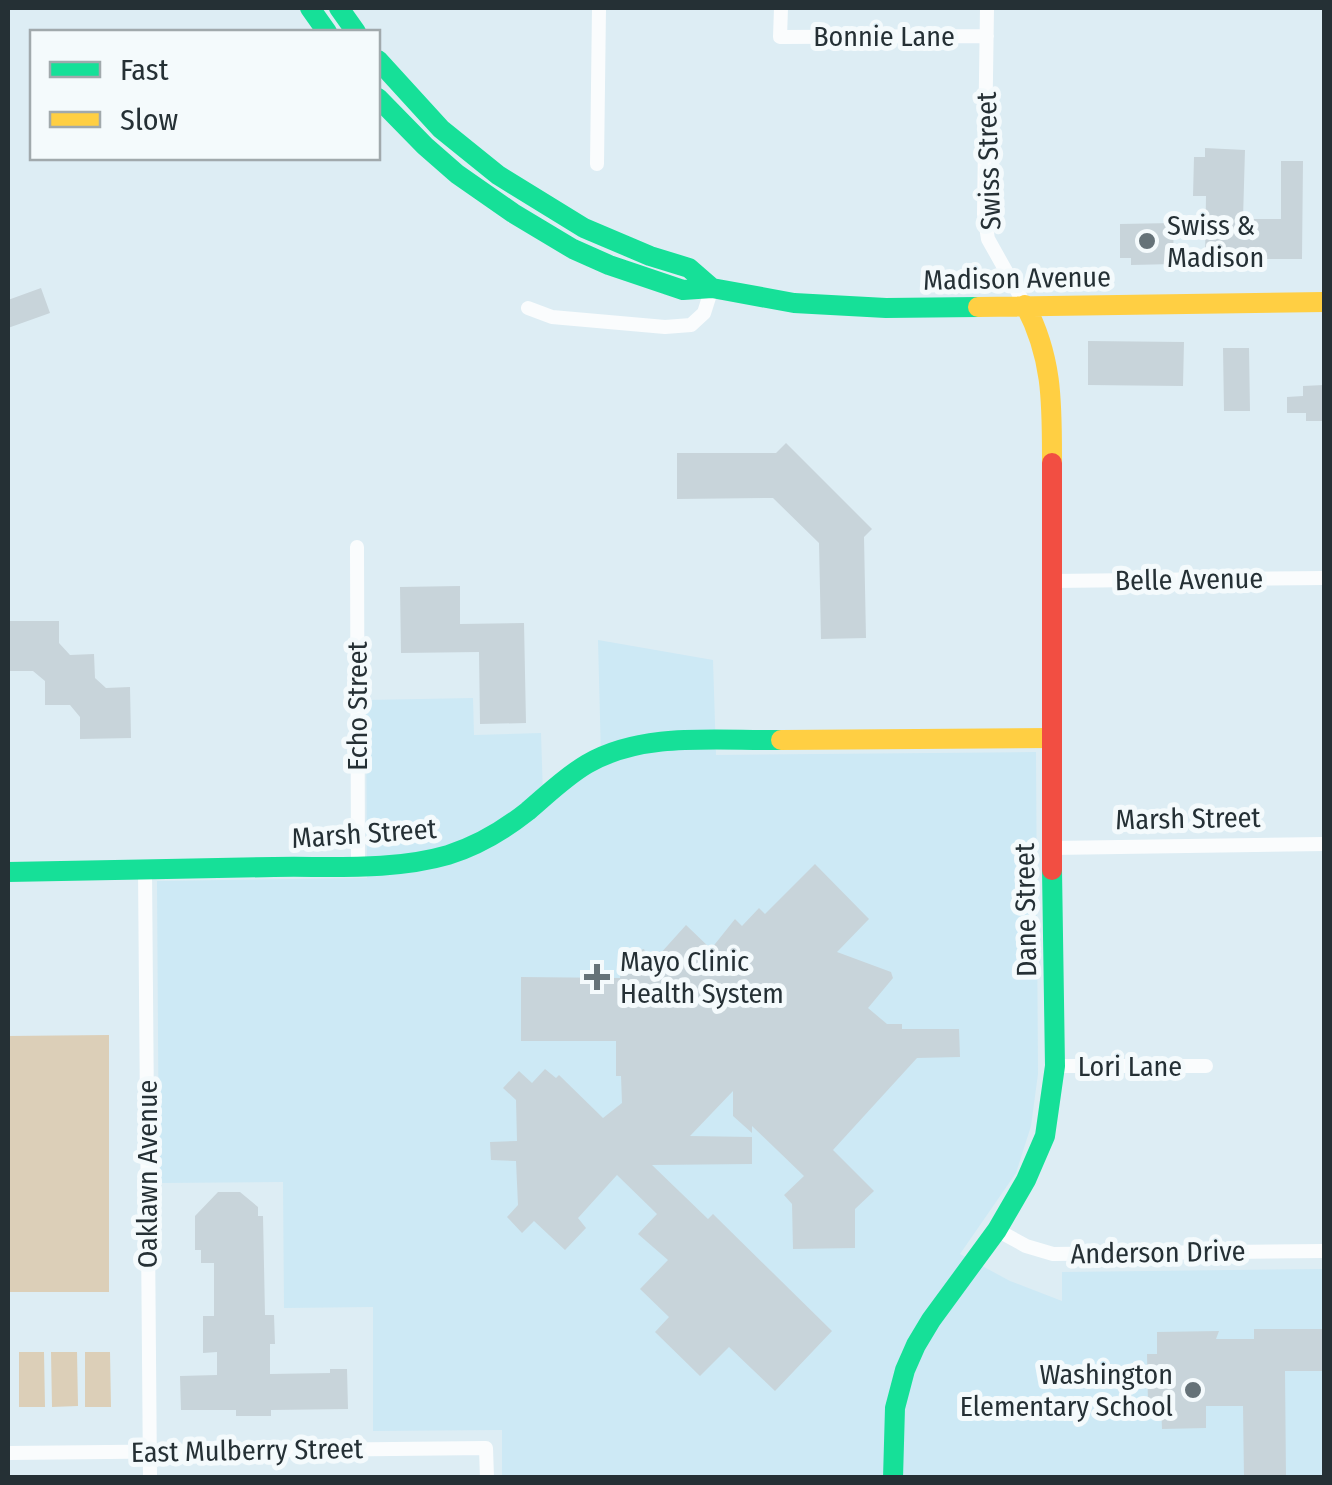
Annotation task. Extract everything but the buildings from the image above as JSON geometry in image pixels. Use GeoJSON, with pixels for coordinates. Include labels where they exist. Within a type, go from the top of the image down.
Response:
{"type":"FeatureCollection","features":[{"type":"Feature","properties":{"kind":"street"},"geometry":{"type":"LineString","coordinates":[[310,8],[326,30]]}},
{"type":"Feature","properties":{"kind":"street"},"geometry":{"type":"LineString","coordinates":[[338,8],[354,30]]}},
{"type":"Feature","properties":{"kind":"street"},"geometry":{"type":"LineString","coordinates":[[598,164],[599,8]]}},
{"type":"Feature","properties":{"kind":"street","name":"Bonnie Lane"},"geometry":{"type":"LineString","coordinates":[[780,8],[780,37],[987,36]]}},
{"type":"Feature","properties":{"kind":"street","name":"Swiss Street"},"geometry":{"type":"LineString","coordinates":[[987,8],[984,214],[988,239],[1025,305]]}},
{"type":"Feature","properties":{"kind":"street","name":"Madison Avenue"},"geometry":{"type":"LineString","coordinates":[[380,62],[441,129],[498,175],[584,228],[689,268],[712,288]]}},
{"type":"Feature","properties":{"kind":"street","name":"Madison Avenue"},"geometry":{"type":"LineString","coordinates":[[380,100],[457,174],[544,233],[609,265],[683,290],[712,288],[794,303],[886,308],[1324,302]]}},
{"type":"Feature","properties":{"kind":"street"},"geometry":{"type":"LineString","coordinates":[[528,308],[552,317],[664,327],[691,325],[704,314],[712,288]]}},
{"type":"Feature","properties":{"kind":"street","name":"Dane Street"},"geometry":{"type":"LineString","coordinates":[[893,1478],[895,1408],[906,1370],[931,1320],[997,1230],[1037,1159],[1045,1136],[1054,1066],[1052,411],[1049,368],[1041,334],[1025,305]]}},
{"type":"Feature","properties":{"kind":"street","name":"Echo Street"},"geometry":{"type":"LineString","coordinates":[[357,546],[358,866]]}},
{"type":"Feature","properties":{"kind":"street","name":"Belle Avenue"},"geometry":{"type":"LineString","coordinates":[[1053,581],[1324,578]]}},
{"type":"Feature","properties":{"kind":"street","name":"Marsh Street"},"geometry":{"type":"LineString","coordinates":[[8,872],[358,866],[440,858],[492,837],[566,778],[601,757],[649,744],[1052,738]]}},
{"type":"Feature","properties":{"kind":"street","name":"Marsh Street"},"geometry":{"type":"LineString","coordinates":[[1052,848],[1324,844]]}},
{"type":"Feature","properties":{"kind":"street","name":"Oaklawn Avenue"},"geometry":{"type":"LineString","coordinates":[[145,870],[150,1478]]}},
{"type":"Feature","properties":{"kind":"street","name":"Lori Lane"},"geometry":{"type":"LineString","coordinates":[[1054,1066],[1206,1066]]}},
{"type":"Feature","properties":{"kind":"street","name":"Anderson Drive"},"geometry":{"type":"LineString","coordinates":[[997,1230],[1026,1246],[1053,1254],[1324,1251]]}},
{"type":"Feature","properties":{"kind":"street","name":"East Mulberry Street"},"geometry":{"type":"LineString","coordinates":[[8,1453],[486,1448],[487,1478]]}},
{"type":"Feature","properties":{"kind":"shaded area","name":"Mayo Clinic Health System"},"geometry":{"type":"Polygon","coordinates":[[[598,640],[713,660],[716,755],[1036,752],[1038,1074],[1031,1126],[1016,1173],[960,1254],[1010,1281],[1062,1301],[1062,1272],[1324,1269],[1324,1477],[502,1478],[502,1430],[373,1431],[373,1307],[284,1308],[283,1182],[159,1183],[157,881],[367,878],[366,700],[473,698],[474,735],[541,733],[543,795],[601,757],[598,640]]]}},
{"type":"Feature","properties":{"kind":"shaded area"},"geometry":{"type":"Polygon","coordinates":[[[109,1035],[109,1292],[8,1292],[8,1036],[109,1035]]]}},
{"type":"Feature","properties":{"kind":"shaded area"},"geometry":{"type":"Polygon","coordinates":[[[19,1352],[44,1352],[45,1407],[19,1407],[19,1352]]]}},
{"type":"Feature","properties":{"kind":"shaded area"},"geometry":{"type":"Polygon","coordinates":[[[51,1352],[77,1352],[78,1406],[52,1407],[51,1352]]]}},
{"type":"Feature","properties":{"kind":"shaded area"},"geometry":{"type":"Polygon","coordinates":[[[85,1352],[110,1352],[111,1407],[85,1407],[85,1352]]]}},
{"type":"Feature","properties":{"kind":"traffic: fast"},"geometry":{"type":"LineString","coordinates":[[310,8],[326,30]]}},
{"type":"Feature","properties":{"kind":"traffic: fast"},"geometry":{"type":"LineString","coordinates":[[339,8],[355,30]]}},
{"type":"Feature","properties":{"kind":"traffic: fast"},"geometry":{"type":"LineString","coordinates":[[380,62],[441,129],[498,175],[584,228],[689,268],[712,288]]}},
{"type":"Feature","properties":{"kind":"traffic: fast"},"geometry":{"type":"LineString","coordinates":[[380,100],[457,174],[573,249],[609,265],[683,290],[712,288],[794,303],[978,307]]}},
{"type":"Feature","properties":{"kind":"traffic: fast"},"geometry":{"type":"LineString","coordinates":[[8,872],[362,867],[427,860],[490,837],[579,769],[632,746],[681,740],[781,740]]}},
{"type":"Feature","properties":{"kind":"traffic: fast"},"geometry":{"type":"LineString","coordinates":[[893,1478],[895,1408],[916,1345],[997,1230],[1026,1180],[1045,1136],[1055,1066],[1052,870]]}},
{"type":"Feature","properties":{"kind":"traffic: slow"},"geometry":{"type":"LineString","coordinates":[[978,307],[1324,302]]}},
{"type":"Feature","properties":{"kind":"traffic: slow"},"geometry":{"type":"LineString","coordinates":[[1025,305],[1046,363],[1052,463]]}},
{"type":"Feature","properties":{"kind":"traffic: slow"},"geometry":{"type":"LineString","coordinates":[[781,740],[1052,738]]}},
{"type":"Feature","properties":{"kind":"traffic: jam"},"geometry":{"type":"LineString","coordinates":[[1052,463],[1052,870]]}},
{"type":"Feature","properties":{"kind":"place","name":"Swiss & Madison"},"geometry":{"type":"Point","coordinates":[1147,241]}},
{"type":"Feature","properties":{"kind":"place","name":"Mayo Clinic Health System"},"geometry":{"type":"Point","coordinates":[597,977]}},
{"type":"Feature","properties":{"kind":"place","name":"Washington Elementary School"},"geometry":{"type":"Point","coordinates":[1193,1390]}}]}
